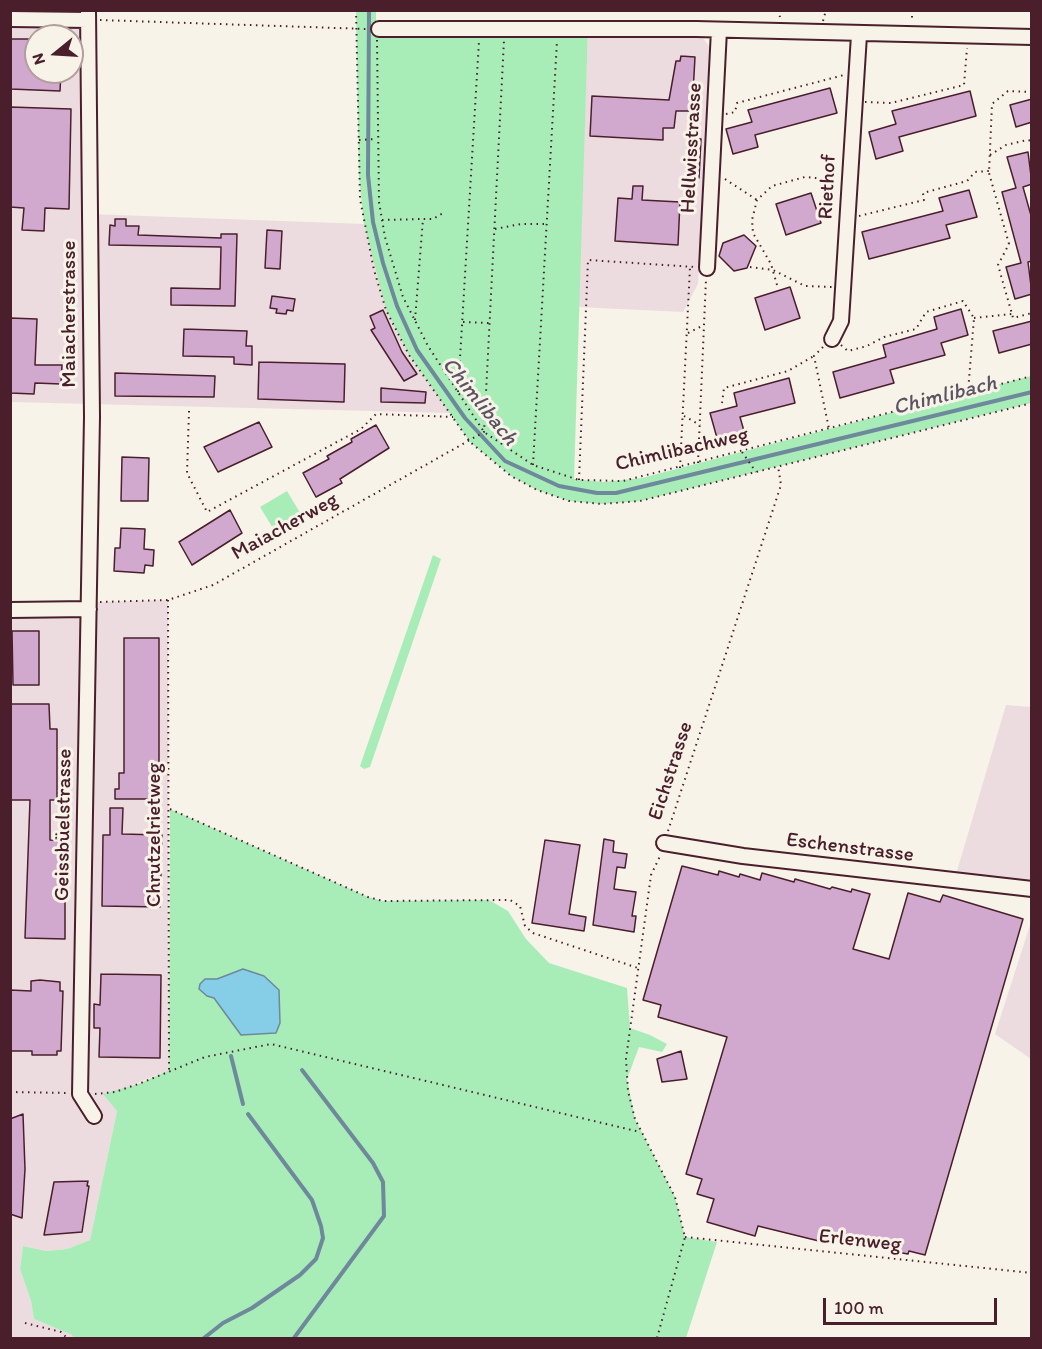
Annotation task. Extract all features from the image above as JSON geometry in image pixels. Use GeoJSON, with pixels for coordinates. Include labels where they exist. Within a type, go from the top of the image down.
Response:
{"type":"FeatureCollection","features":[{"type":"Feature","properties":{"kind":"street"},"geometry":{"type":"LineString","coordinates":[[10,19],[88,15]]}},
{"type":"Feature","properties":{"kind":"street","name":"Maiacherstrasse"},"geometry":{"type":"LineString","coordinates":[[88,15],[92,417],[88,609]]}},
{"type":"Feature","properties":{"kind":"street"},"geometry":{"type":"LineString","coordinates":[[378,29],[719,30],[859,35],[1032,37]]}},
{"type":"Feature","properties":{"kind":"street","name":"Hellwisstrasse"},"geometry":{"type":"LineString","coordinates":[[707,268],[719,30]]}},
{"type":"Feature","properties":{"kind":"street","name":"Riethof"},"geometry":{"type":"LineString","coordinates":[[832,339],[841,321],[859,35]]}},
{"type":"Feature","properties":{"kind":"street"},"geometry":{"type":"LineString","coordinates":[[10,610],[88,609]]}},
{"type":"Feature","properties":{"kind":"street","name":"Geissbüelstrasse"},"geometry":{"type":"LineString","coordinates":[[80,1094],[88,609]]}},
{"type":"Feature","properties":{"kind":"street","name":"Eschenstrasse"},"geometry":{"type":"LineString","coordinates":[[664,843],[743,856],[1032,889]]}},
{"type":"Feature","properties":{"kind":"street"},"geometry":{"type":"LineString","coordinates":[[80,1094],[94,1116]]}},
{"type":"Feature","properties":{"kind":"path"},"geometry":{"type":"LineString","coordinates":[[356,10],[357,140],[364,224],[386,310],[409,355],[471,441],[511,476],[537,490],[569,501],[602,504],[640,501],[1032,403]]}},
{"type":"Feature","properties":{"kind":"path"},"geometry":{"type":"LineString","coordinates":[[88,15],[362,29]]}},
{"type":"Feature","properties":{"kind":"path","name":"Chimlibachweg"},"geometry":{"type":"LineString","coordinates":[[378,29],[377,139],[382,220],[394,270],[415,322],[482,433],[533,465],[579,480],[623,481],[1032,376]]}},
{"type":"Feature","properties":{"kind":"path"},"geometry":{"type":"LineString","coordinates":[[533,465],[557,29]]}},
{"type":"Feature","properties":{"kind":"path"},"geometry":{"type":"LineString","coordinates":[[458,393],[480,30]]}},
{"type":"Feature","properties":{"kind":"path"},"geometry":{"type":"LineString","coordinates":[[482,433],[505,30]]}},
{"type":"Feature","properties":{"kind":"path"},"geometry":{"type":"LineString","coordinates":[[855,101],[891,104],[964,86],[968,37]]}},
{"type":"Feature","properties":{"kind":"path"},"geometry":{"type":"LineString","coordinates":[[715,117],[735,112],[738,103],[845,75],[856,75]]}},
{"type":"Feature","properties":{"kind":"path"},"geometry":{"type":"LineString","coordinates":[[1032,92],[1008,91],[992,104],[989,171],[1009,244],[998,265],[1013,318],[1032,313]]}},
{"type":"Feature","properties":{"kind":"path"},"geometry":{"type":"LineString","coordinates":[[357,140],[377,139]]}},
{"type":"Feature","properties":{"kind":"path"},"geometry":{"type":"LineString","coordinates":[[990,154],[1006,145],[1032,141]]}},
{"type":"Feature","properties":{"kind":"path"},"geometry":{"type":"LineString","coordinates":[[712,171],[758,200]]}},
{"type":"Feature","properties":{"kind":"path"},"geometry":{"type":"LineString","coordinates":[[848,215],[863,217],[924,200],[923,193],[967,182],[975,172],[989,171]]}},
{"type":"Feature","properties":{"kind":"path"},"geometry":{"type":"LineString","coordinates":[[777,285],[753,233],[752,220],[758,200],[772,186],[805,177],[850,181]]}},
{"type":"Feature","properties":{"kind":"path"},"geometry":{"type":"LineString","coordinates":[[382,220],[433,219],[443,213]]}},
{"type":"Feature","properties":{"kind":"path"},"geometry":{"type":"LineString","coordinates":[[415,322],[423,219]]}},
{"type":"Feature","properties":{"kind":"path"},"geometry":{"type":"LineString","coordinates":[[495,229],[521,224],[547,224]]}},
{"type":"Feature","properties":{"kind":"path"},"geometry":{"type":"LineString","coordinates":[[579,480],[588,260],[707,268],[698,463]]}},
{"type":"Feature","properties":{"kind":"path"},"geometry":{"type":"LineString","coordinates":[[680,468],[690,267]]}},
{"type":"Feature","properties":{"kind":"path"},"geometry":{"type":"LineString","coordinates":[[750,267],[772,270],[805,286],[843,286]]}},
{"type":"Feature","properties":{"kind":"path"},"geometry":{"type":"LineString","coordinates":[[722,403],[724,388],[788,371],[814,356],[832,339],[848,351],[867,346],[884,337],[916,329],[926,312],[963,301],[974,318],[968,392]]}},
{"type":"Feature","properties":{"kind":"path"},"geometry":{"type":"LineString","coordinates":[[974,318],[1012,314]]}},
{"type":"Feature","properties":{"kind":"path"},"geometry":{"type":"LineString","coordinates":[[463,321],[490,323]]}},
{"type":"Feature","properties":{"kind":"path"},"geometry":{"type":"LineString","coordinates":[[687,334],[704,325]]}},
{"type":"Feature","properties":{"kind":"path"},"geometry":{"type":"LineString","coordinates":[[814,356],[829,429]]}},
{"type":"Feature","properties":{"kind":"path"},"geometry":{"type":"LineString","coordinates":[[189,411],[187,473],[207,512],[361,429],[376,414],[453,417]]}},
{"type":"Feature","properties":{"kind":"path"},"geometry":{"type":"LineString","coordinates":[[683,415],[700,425]]}},
{"type":"Feature","properties":{"kind":"path","name":"Maiacherweg"},"geometry":{"type":"LineString","coordinates":[[88,609],[98,602],[168,600],[213,585],[482,433]]}},
{"type":"Feature","properties":{"kind":"path"},"geometry":{"type":"LineString","coordinates":[[742,452],[756,472]]}},
{"type":"Feature","properties":{"kind":"path","name":"Eichstrasse"},"geometry":{"type":"LineString","coordinates":[[657,1338],[685,1238],[675,1197],[640,1132],[628,1091],[626,1059],[638,968],[651,875],[664,843],[781,485],[778,466]]}},
{"type":"Feature","properties":{"kind":"path","name":"Chrutzelrietweg"},"geometry":{"type":"LineString","coordinates":[[168,600],[171,809],[169,1070]]}},
{"type":"Feature","properties":{"kind":"path"},"geometry":{"type":"LineString","coordinates":[[171,809],[368,897],[383,901],[510,900],[520,906],[525,926],[533,933],[638,968]]}},
{"type":"Feature","properties":{"kind":"path"},"geometry":{"type":"LineString","coordinates":[[10,1092],[80,1094],[115,1092],[205,1056],[271,1044],[640,1132]]}},
{"type":"Feature","properties":{"kind":"path","name":"Erlenweg"},"geometry":{"type":"LineString","coordinates":[[685,1238],[1032,1273]]}},
{"type":"Feature","properties":{"kind":"path"},"geometry":{"type":"LineString","coordinates":[[25,1323],[61,1332],[67,1338]]}},
{"type":"Feature","properties":{"kind":"shaded area"},"geometry":{"type":"Polygon","coordinates":[[[88,10],[90,214],[364,224],[386,310],[409,355],[451,413],[11,402],[11,11],[88,10]]]}},
{"type":"Feature","properties":{"kind":"shaded area"},"geometry":{"type":"Polygon","coordinates":[[[588,28],[696,29],[712,50],[698,284],[683,312],[578,307],[588,28]]]}},
{"type":"Feature","properties":{"kind":"shaded area"},"geometry":{"type":"Polygon","coordinates":[[[168,600],[169,1070],[115,1092],[117,1111],[90,1240],[67,1249],[46,1251],[23,1246],[20,1269],[31,1301],[34,1319],[72,1335],[73,1338],[11,1338],[10,610],[88,609],[97,602],[168,600]]]}},
{"type":"Feature","properties":{"kind":"shaded area"},"geometry":{"type":"Polygon","coordinates":[[[1006,705],[1031,707],[1031,889],[954,881],[1006,705]]]}},
{"type":"Feature","properties":{"kind":"shaded area"},"geometry":{"type":"Polygon","coordinates":[[[1031,922],[1032,1059],[995,1034],[1031,922]]]}},
{"type":"Feature","properties":{"kind":"green space"},"geometry":{"type":"Polygon","coordinates":[[[356,11],[376,11],[376,29],[588,28],[574,479],[604,482],[642,478],[1031,376],[1031,403],[640,501],[602,504],[569,501],[537,490],[511,476],[470,442],[409,355],[386,310],[364,224],[359,177],[356,11]]]}},
{"type":"Feature","properties":{"kind":"green space"},"geometry":{"type":"Polygon","coordinates":[[[287,491],[302,516],[274,530],[260,507],[287,491]]]}},
{"type":"Feature","properties":{"kind":"green space"},"geometry":{"type":"Polygon","coordinates":[[[433,555],[441,559],[370,767],[364,769],[360,766],[433,555]]]}},
{"type":"Feature","properties":{"kind":"green space"},"geometry":{"type":"Polygon","coordinates":[[[170,809],[368,897],[383,901],[489,900],[508,911],[526,939],[549,963],[627,988],[630,1028],[667,1044],[662,1052],[639,1047],[627,1079],[635,1119],[675,1197],[685,1237],[717,1242],[686,1338],[73,1338],[72,1335],[34,1319],[31,1301],[20,1269],[23,1246],[46,1251],[67,1249],[90,1240],[117,1111],[103,1094],[141,1083],[169,1070],[170,809]],[[243,969],[217,979],[205,979],[214,998],[241,1035],[280,1023],[279,991],[243,969]]]}},
{"type":"Feature","properties":{"kind":"water"},"geometry":{"type":"Polygon","coordinates":[[[243,969],[264,976],[279,990],[280,1023],[276,1033],[241,1035],[214,998],[207,996],[199,989],[205,979],[217,979],[243,969]]]}},
{"type":"Feature","properties":{"kind":"building"},"geometry":{"type":"Polygon","coordinates":[[[10,39],[24,39],[24,84],[60,84],[60,91],[10,89],[10,39]]]}},
{"type":"Feature","properties":{"kind":"building"},"geometry":{"type":"Polygon","coordinates":[[[681,56],[695,57],[692,111],[676,111],[674,128],[663,128],[663,140],[590,136],[592,96],[669,100],[676,61],[680,61],[681,56]]]}},
{"type":"Feature","properties":{"kind":"building"},"geometry":{"type":"Polygon","coordinates":[[[830,88],[837,113],[755,135],[758,147],[733,154],[726,129],[752,122],[748,110],[830,88]]]}},
{"type":"Feature","properties":{"kind":"building"},"geometry":{"type":"Polygon","coordinates":[[[970,91],[976,116],[899,137],[903,151],[876,159],[869,132],[896,124],[892,111],[970,91]]]}},
{"type":"Feature","properties":{"kind":"building"},"geometry":{"type":"Polygon","coordinates":[[[1032,99],[1032,122],[1016,127],[1010,105],[1032,99]]]}},
{"type":"Feature","properties":{"kind":"building"},"geometry":{"type":"Polygon","coordinates":[[[10,107],[71,109],[69,209],[45,208],[44,231],[22,230],[24,208],[10,207],[10,107]]]}},
{"type":"Feature","properties":{"kind":"building"},"geometry":{"type":"Polygon","coordinates":[[[688,138],[701,139],[699,178],[686,177],[688,138]]]}},
{"type":"Feature","properties":{"kind":"building"},"geometry":{"type":"Polygon","coordinates":[[[1028,152],[1032,184],[1023,187],[1032,219],[1032,261],[1028,262],[1032,294],[1015,299],[1006,267],[1021,263],[1002,192],[1016,188],[1007,157],[1028,152]]]}},
{"type":"Feature","properties":{"kind":"building"},"geometry":{"type":"Polygon","coordinates":[[[633,186],[643,186],[642,200],[680,202],[678,245],[615,241],[618,198],[632,199],[633,186]]]}},
{"type":"Feature","properties":{"kind":"building"},"geometry":{"type":"Polygon","coordinates":[[[969,190],[977,217],[946,225],[950,238],[869,259],[862,232],[943,211],[939,198],[969,190]]]}},
{"type":"Feature","properties":{"kind":"building"},"geometry":{"type":"Polygon","coordinates":[[[811,193],[821,223],[786,235],[776,204],[811,193]]]}},
{"type":"Feature","properties":{"kind":"building"},"geometry":{"type":"Polygon","coordinates":[[[115,219],[126,219],[126,226],[139,226],[138,235],[221,238],[221,234],[237,234],[235,306],[171,305],[171,288],[220,289],[221,247],[109,245],[110,225],[115,226],[115,219]]]}},
{"type":"Feature","properties":{"kind":"building"},"geometry":{"type":"Polygon","coordinates":[[[267,230],[282,231],[280,269],[265,268],[267,230]]]}},
{"type":"Feature","properties":{"kind":"building"},"geometry":{"type":"Polygon","coordinates":[[[744,235],[756,246],[747,268],[734,271],[719,256],[723,243],[744,235]]]}},
{"type":"Feature","properties":{"kind":"building"},"geometry":{"type":"Polygon","coordinates":[[[790,287],[800,318],[765,330],[755,298],[790,287]]]}},
{"type":"Feature","properties":{"kind":"building"},"geometry":{"type":"Polygon","coordinates":[[[272,296],[295,299],[293,311],[287,310],[286,314],[276,313],[277,309],[270,308],[272,296]]]}},
{"type":"Feature","properties":{"kind":"building"},"geometry":{"type":"Polygon","coordinates":[[[961,309],[968,335],[941,343],[945,355],[890,370],[894,383],[840,398],[833,372],[886,357],[883,345],[937,329],[934,317],[961,309]]]}},
{"type":"Feature","properties":{"kind":"building"},"geometry":{"type":"Polygon","coordinates":[[[383,310],[402,352],[417,374],[404,381],[371,330],[375,328],[370,316],[383,310]]]}},
{"type":"Feature","properties":{"kind":"building"},"geometry":{"type":"Polygon","coordinates":[[[10,318],[37,319],[35,365],[62,365],[61,384],[35,383],[34,394],[10,393],[10,318]]]}},
{"type":"Feature","properties":{"kind":"building"},"geometry":{"type":"Polygon","coordinates":[[[1032,321],[1032,344],[999,353],[993,331],[1032,321]]]}},
{"type":"Feature","properties":{"kind":"building"},"geometry":{"type":"Polygon","coordinates":[[[184,329],[247,331],[246,346],[252,346],[252,365],[234,364],[234,357],[183,356],[184,329]]]}},
{"type":"Feature","properties":{"kind":"building"},"geometry":{"type":"Polygon","coordinates":[[[259,362],[345,364],[344,402],[258,399],[259,362]]]}},
{"type":"Feature","properties":{"kind":"building"},"geometry":{"type":"Polygon","coordinates":[[[115,373],[215,376],[214,397],[115,396],[115,373]]]}},
{"type":"Feature","properties":{"kind":"building"},"geometry":{"type":"Polygon","coordinates":[[[789,378],[795,403],[740,417],[744,431],[717,438],[710,413],[737,406],[734,393],[789,378]]]}},
{"type":"Feature","properties":{"kind":"building"},"geometry":{"type":"Polygon","coordinates":[[[381,388],[426,392],[425,403],[381,402],[381,388]]]}},
{"type":"Feature","properties":{"kind":"building"},"geometry":{"type":"Polygon","coordinates":[[[259,422],[272,447],[218,472],[204,447],[259,422]]]}},
{"type":"Feature","properties":{"kind":"building"},"geometry":{"type":"Polygon","coordinates":[[[376,425],[389,448],[340,479],[342,483],[316,497],[303,473],[329,459],[327,456],[376,425]]]}},
{"type":"Feature","properties":{"kind":"building"},"geometry":{"type":"Polygon","coordinates":[[[122,457],[149,458],[148,501],[121,501],[122,457]]]}},
{"type":"Feature","properties":{"kind":"building"},"geometry":{"type":"Polygon","coordinates":[[[230,510],[242,533],[192,565],[179,542],[230,510]]]}},
{"type":"Feature","properties":{"kind":"building"},"geometry":{"type":"Polygon","coordinates":[[[121,528],[145,529],[144,549],[154,550],[153,566],[145,565],[144,573],[114,571],[115,548],[120,548],[121,528]]]}},
{"type":"Feature","properties":{"kind":"building"},"geometry":{"type":"Polygon","coordinates":[[[12,631],[39,631],[39,685],[13,685],[12,631]]]}},
{"type":"Feature","properties":{"kind":"building"},"geometry":{"type":"Polygon","coordinates":[[[124,638],[159,638],[159,799],[115,799],[115,789],[119,789],[119,773],[124,773],[124,638]]]}},
{"type":"Feature","properties":{"kind":"building"},"geometry":{"type":"Polygon","coordinates":[[[10,704],[49,704],[50,729],[57,729],[57,800],[50,800],[50,840],[65,841],[65,939],[25,938],[30,800],[10,800],[10,704]]]}},
{"type":"Feature","properties":{"kind":"building"},"geometry":{"type":"Polygon","coordinates":[[[110,808],[123,808],[122,834],[162,835],[160,907],[102,906],[103,835],[110,835],[110,808]]]}},
{"type":"Feature","properties":{"kind":"building"},"geometry":{"type":"Polygon","coordinates":[[[604,839],[614,841],[613,852],[627,854],[625,868],[617,867],[614,889],[636,892],[632,916],[636,916],[634,932],[593,925],[604,839]]]}},
{"type":"Feature","properties":{"kind":"building"},"geometry":{"type":"Polygon","coordinates":[[[545,840],[580,845],[569,914],[586,917],[584,931],[532,923],[545,840]]]}},
{"type":"Feature","properties":{"kind":"building"},"geometry":{"type":"Polygon","coordinates":[[[682,866],[718,875],[719,871],[760,880],[762,873],[830,889],[832,887],[851,892],[852,889],[870,894],[853,949],[889,959],[908,893],[940,902],[943,895],[1023,919],[925,1255],[909,1251],[908,1254],[891,1251],[843,1237],[841,1243],[824,1239],[823,1242],[758,1226],[755,1236],[707,1222],[714,1199],[697,1194],[702,1179],[686,1174],[727,1037],[658,1017],[661,1005],[643,1000],[682,866]]]}},
{"type":"Feature","properties":{"kind":"building"},"geometry":{"type":"Polygon","coordinates":[[[101,974],[161,975],[160,1058],[99,1057],[100,1028],[94,1028],[94,1004],[100,1005],[101,974]]]}},
{"type":"Feature","properties":{"kind":"building"},"geometry":{"type":"Polygon","coordinates":[[[31,981],[60,982],[60,991],[63,991],[61,1051],[57,1051],[57,1055],[32,1055],[32,1051],[10,1051],[10,990],[31,991],[31,981]]]}},
{"type":"Feature","properties":{"kind":"building"},"geometry":{"type":"Polygon","coordinates":[[[681,1051],[687,1079],[662,1082],[657,1059],[681,1051]]]}},
{"type":"Feature","properties":{"kind":"building"},"geometry":{"type":"Polygon","coordinates":[[[23,1114],[25,1169],[22,1218],[10,1214],[10,1119],[23,1114]]]}},
{"type":"Feature","properties":{"kind":"building"},"geometry":{"type":"Polygon","coordinates":[[[88,1181],[82,1232],[44,1235],[54,1182],[88,1181]]]}},
{"type":"Feature","properties":{"kind":"waterway","name":"Chimlibach"},"geometry":{"type":"LineString","coordinates":[[369,10],[368,175],[373,222],[383,263],[397,306],[417,350],[465,418],[505,461],[559,486],[597,493],[616,493],[1032,392]]}},
{"type":"Feature","properties":{"kind":"waterway"},"geometry":{"type":"LineString","coordinates":[[231,1056],[243,1104]]}},
{"type":"Feature","properties":{"kind":"waterway"},"geometry":{"type":"LineString","coordinates":[[294,1338],[384,1216],[383,1182],[373,1163],[302,1070]]}},
{"type":"Feature","properties":{"kind":"waterway"},"geometry":{"type":"LineString","coordinates":[[204,1338],[223,1323],[252,1308],[300,1275],[316,1259],[323,1238],[312,1200],[248,1114]]}}]}
